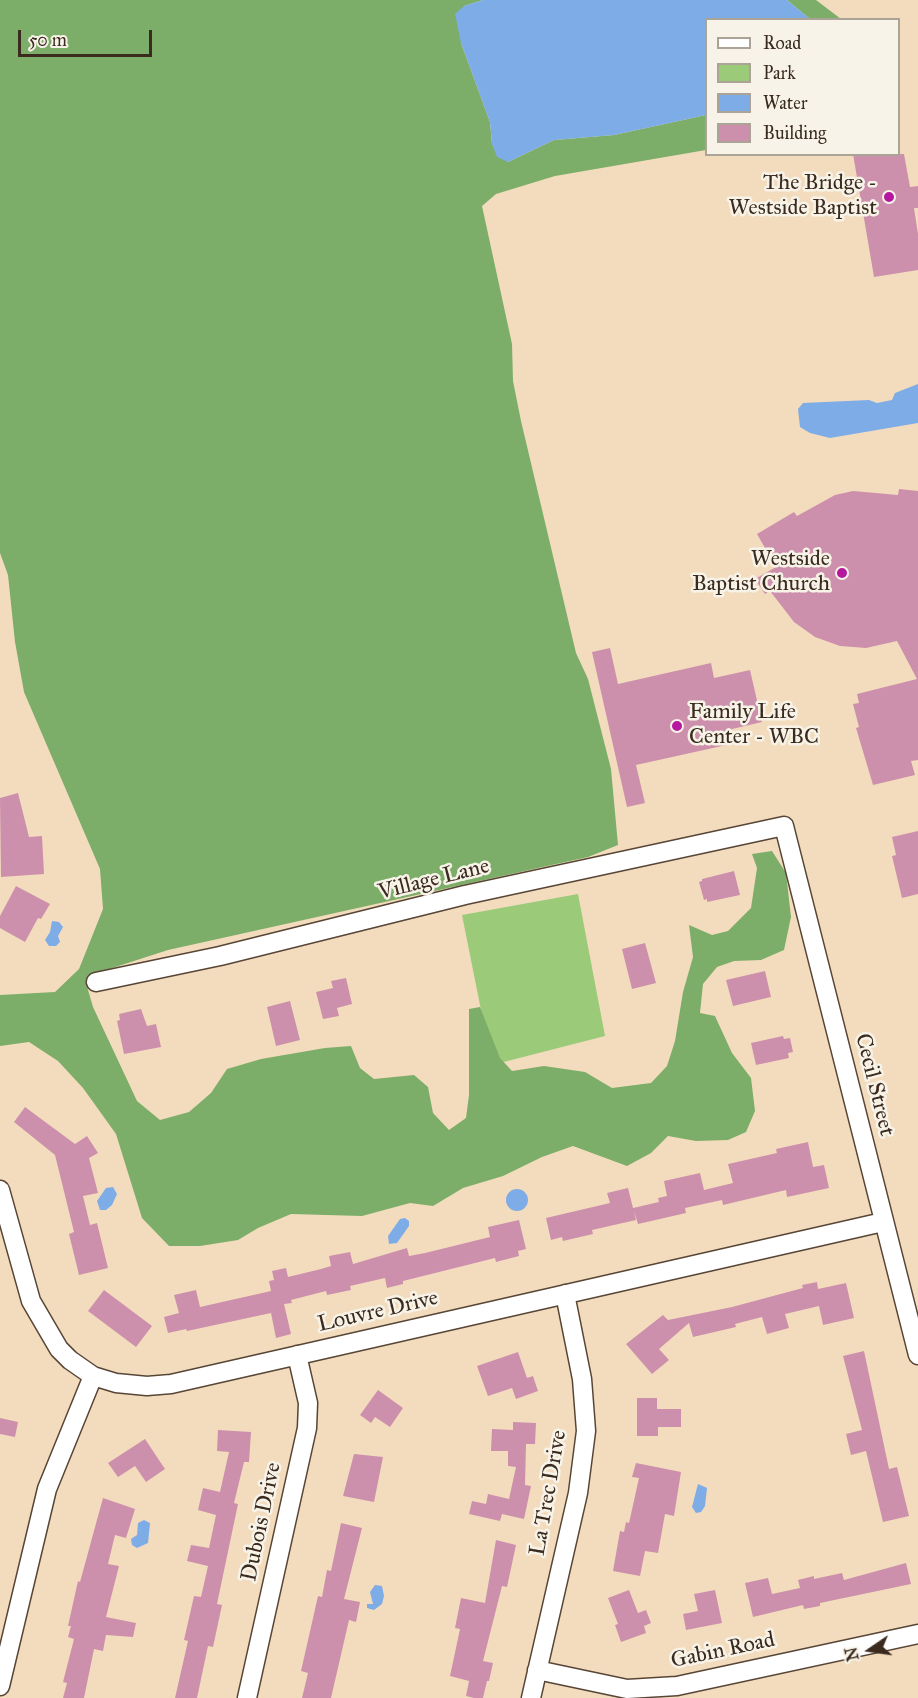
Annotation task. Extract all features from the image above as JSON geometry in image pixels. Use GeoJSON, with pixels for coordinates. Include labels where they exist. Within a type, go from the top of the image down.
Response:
{"type":"FeatureCollection","features":[{"type":"Feature","properties":{"kind":"street","name":"Village Lane"},"geometry":{"type":"LineString","coordinates":[[96,982],[220,956],[465,895],[784,826]]}},
{"type":"Feature","properties":{"kind":"street","name":"Cecil Street"},"geometry":{"type":"LineString","coordinates":[[784,826],[918,1354]]}},
{"type":"Feature","properties":{"kind":"street","name":"Louvre Drive"},"geometry":{"type":"LineString","coordinates":[[0,1190],[38,1316],[59,1349],[93,1376],[116,1383],[147,1386],[171,1384],[297,1356],[883,1222]]}},
{"type":"Feature","properties":{"kind":"street","name":"La Trec Drive"},"geometry":{"type":"LineString","coordinates":[[531,1698],[578,1493],[586,1431],[582,1379],[565,1294]]}},
{"type":"Feature","properties":{"kind":"street","name":"Dubois Drive"},"geometry":{"type":"LineString","coordinates":[[247,1698],[307,1428],[308,1403],[297,1356]]}},
{"type":"Feature","properties":{"kind":"street"},"geometry":{"type":"LineString","coordinates":[[0,1686],[47,1489],[93,1376]]}},
{"type":"Feature","properties":{"kind":"street","name":"Gabin Road"},"geometry":{"type":"LineString","coordinates":[[537,1670],[627,1689],[677,1686],[918,1634]]}},
{"type":"Feature","properties":{"kind":"green space"},"geometry":{"type":"Polygon","coordinates":[[[0,0],[483,0],[464,6],[461,43],[490,122],[492,144],[508,162],[554,140],[614,135],[705,115],[705,150],[555,176],[496,194],[482,206],[512,344],[513,381],[521,421],[576,653],[588,679],[611,769],[618,845],[588,857],[168,950],[100,972],[86,983],[93,1007],[137,1101],[160,1120],[189,1112],[211,1093],[227,1069],[261,1059],[351,1046],[360,1068],[374,1079],[414,1075],[428,1087],[433,1113],[449,1130],[466,1118],[469,1095],[469,1009],[480,1007],[500,1058],[512,1071],[544,1066],[585,1072],[612,1088],[651,1083],[667,1066],[675,1041],[683,992],[693,957],[689,925],[712,935],[728,931],[751,908],[757,868],[752,854],[772,851],[786,873],[791,917],[784,950],[761,960],[734,961],[717,967],[703,984],[700,1013],[715,1016],[732,1053],[751,1078],[755,1111],[746,1132],[728,1140],[696,1141],[668,1136],[651,1153],[627,1166],[573,1146],[542,1157],[503,1176],[463,1188],[433,1206],[410,1203],[362,1216],[291,1214],[258,1228],[238,1240],[200,1246],[169,1246],[142,1218],[116,1134],[83,1088],[58,1061],[29,1042],[0,1046],[0,995],[55,992],[79,969],[103,909],[100,869],[24,692],[15,642],[8,575],[0,553],[0,0]]]}},
{"type":"Feature","properties":{"kind":"green space"},"geometry":{"type":"Polygon","coordinates":[[[787,0],[816,0],[840,18],[809,18],[787,0]]]}},
{"type":"Feature","properties":{"kind":"green space"},"geometry":{"type":"Polygon","coordinates":[[[578,894],[605,1036],[492,1065],[462,915],[578,894]]]}},
{"type":"Feature","properties":{"kind":"water"},"geometry":{"type":"Polygon","coordinates":[[[483,0],[787,0],[809,18],[705,18],[705,115],[614,135],[554,140],[508,162],[497,157],[492,144],[490,122],[461,43],[455,14],[464,6],[483,0]]]}},
{"type":"Feature","properties":{"kind":"water"},"geometry":{"type":"Polygon","coordinates":[[[918,384],[918,423],[830,438],[810,433],[800,427],[798,409],[803,403],[869,400],[877,403],[892,400],[895,393],[918,384]]]}},
{"type":"Feature","properties":{"kind":"water"},"geometry":{"type":"Polygon","coordinates":[[[52,921],[59,922],[63,927],[58,936],[60,942],[56,946],[49,946],[45,940],[50,932],[52,921]]]}},
{"type":"Feature","properties":{"kind":"water"},"geometry":{"type":"Polygon","coordinates":[[[113,1187],[117,1194],[112,1205],[106,1210],[100,1210],[97,1201],[106,1188],[113,1187]]]}},
{"type":"Feature","properties":{"kind":"water"},"geometry":{"type":"Polygon","coordinates":[[[517,1189],[525,1192],[528,1200],[525,1208],[517,1211],[509,1208],[506,1200],[509,1192],[517,1189]]]}},
{"type":"Feature","properties":{"kind":"water"},"geometry":{"type":"Polygon","coordinates":[[[405,1218],[409,1221],[409,1226],[397,1243],[389,1244],[388,1236],[400,1219],[405,1218]]]}},
{"type":"Feature","properties":{"kind":"water"},"geometry":{"type":"Polygon","coordinates":[[[698,1484],[707,1488],[705,1506],[701,1512],[696,1513],[692,1507],[698,1484]]]}},
{"type":"Feature","properties":{"kind":"water"},"geometry":{"type":"Polygon","coordinates":[[[144,1520],[150,1523],[148,1543],[137,1548],[132,1545],[131,1539],[137,1535],[138,1523],[144,1520]]]}},
{"type":"Feature","properties":{"kind":"water"},"geometry":{"type":"Polygon","coordinates":[[[375,1585],[382,1586],[384,1596],[382,1604],[374,1610],[367,1608],[367,1604],[373,1604],[370,1592],[375,1585]]]}},
{"type":"Feature","properties":{"kind":"building","name":"The Bridge - Westside Baptist"},"geometry":{"type":"Polygon","coordinates":[[[904,154],[910,187],[918,186],[918,208],[914,208],[918,234],[918,270],[874,277],[853,156],[900,156],[904,154]]]}},
{"type":"Feature","properties":{"kind":"building","name":"Westside Baptist Church"},"geometry":{"type":"Polygon","coordinates":[[[899,489],[918,491],[918,760],[911,761],[915,775],[873,785],[856,728],[859,727],[853,704],[859,703],[857,694],[917,679],[897,641],[866,648],[840,646],[815,637],[794,622],[770,591],[765,594],[755,579],[776,567],[757,534],[794,512],[797,516],[835,495],[853,491],[898,495],[899,489]]]}},
{"type":"Feature","properties":{"kind":"building","name":"Family Life Center - WBC"},"geometry":{"type":"Polygon","coordinates":[[[610,648],[618,684],[711,663],[714,678],[750,670],[762,722],[728,730],[731,744],[636,765],[645,803],[627,807],[592,652],[610,648]]]}},
{"type":"Feature","properties":{"kind":"building"},"geometry":{"type":"Polygon","coordinates":[[[18,793],[29,837],[42,836],[44,874],[1,877],[0,798],[18,793]]]}},
{"type":"Feature","properties":{"kind":"building"},"geometry":{"type":"Polygon","coordinates":[[[918,831],[918,894],[902,898],[892,856],[896,855],[892,837],[918,831]]]}},
{"type":"Feature","properties":{"kind":"building"},"geometry":{"type":"Polygon","coordinates":[[[734,871],[740,895],[707,902],[707,899],[704,900],[699,882],[702,879],[734,871]]]}},
{"type":"Feature","properties":{"kind":"building"},"geometry":{"type":"Polygon","coordinates":[[[16,886],[50,904],[41,919],[38,918],[25,942],[0,928],[0,916],[16,886]]]}},
{"type":"Feature","properties":{"kind":"building"},"geometry":{"type":"Polygon","coordinates":[[[645,943],[656,983],[632,989],[622,949],[645,943]]]}},
{"type":"Feature","properties":{"kind":"building"},"geometry":{"type":"Polygon","coordinates":[[[765,971],[771,997],[733,1006],[726,980],[765,971]]]}},
{"type":"Feature","properties":{"kind":"building"},"geometry":{"type":"Polygon","coordinates":[[[346,978],[352,1004],[337,1008],[339,1016],[323,1019],[316,992],[333,988],[331,981],[346,978]]]}},
{"type":"Feature","properties":{"kind":"building"},"geometry":{"type":"Polygon","coordinates":[[[290,1001],[300,1040],[276,1046],[267,1007],[290,1001]]]}},
{"type":"Feature","properties":{"kind":"building"},"geometry":{"type":"Polygon","coordinates":[[[141,1009],[147,1026],[156,1024],[161,1047],[124,1054],[117,1021],[120,1020],[119,1014],[141,1009]]]}},
{"type":"Feature","properties":{"kind":"building"},"geometry":{"type":"Polygon","coordinates":[[[783,1036],[784,1039],[790,1038],[793,1052],[788,1053],[789,1058],[756,1065],[751,1043],[783,1036]]]}},
{"type":"Feature","properties":{"kind":"building"},"geometry":{"type":"Polygon","coordinates":[[[25,1107],[75,1144],[87,1136],[98,1153],[89,1158],[98,1193],[83,1196],[90,1225],[97,1223],[108,1268],[79,1275],[69,1234],[74,1232],[55,1155],[14,1122],[25,1107]]]}},
{"type":"Feature","properties":{"kind":"building"},"geometry":{"type":"Polygon","coordinates":[[[808,1142],[813,1167],[824,1165],[829,1188],[787,1197],[786,1190],[723,1205],[722,1200],[685,1208],[686,1213],[638,1224],[634,1211],[636,1220],[592,1230],[593,1234],[563,1241],[562,1237],[551,1240],[546,1218],[610,1203],[607,1193],[628,1188],[633,1208],[659,1202],[658,1198],[667,1196],[664,1181],[700,1173],[704,1190],[733,1183],[728,1164],[777,1153],[776,1149],[808,1142]]]}},
{"type":"Feature","properties":{"kind":"building"},"geometry":{"type":"Polygon","coordinates":[[[519,1220],[526,1249],[518,1251],[519,1256],[496,1262],[495,1258],[403,1281],[403,1284],[387,1288],[385,1278],[350,1286],[351,1290],[327,1295],[326,1291],[291,1300],[292,1303],[284,1304],[291,1334],[276,1338],[271,1313],[168,1333],[164,1317],[179,1313],[174,1295],[196,1290],[200,1307],[271,1291],[269,1281],[274,1280],[272,1271],[286,1268],[288,1277],[321,1269],[331,1266],[329,1256],[350,1252],[353,1264],[407,1248],[409,1256],[425,1253],[490,1237],[488,1227],[519,1220]]]}},
{"type":"Feature","properties":{"kind":"building"},"geometry":{"type":"Polygon","coordinates":[[[817,1282],[818,1289],[846,1283],[854,1318],[823,1325],[819,1306],[785,1314],[789,1328],[767,1334],[762,1317],[735,1324],[736,1327],[693,1337],[689,1323],[659,1349],[669,1360],[652,1374],[626,1344],[663,1315],[668,1320],[732,1307],[803,1288],[802,1285],[817,1282]]]}},
{"type":"Feature","properties":{"kind":"building"},"geometry":{"type":"Polygon","coordinates":[[[104,1290],[152,1326],[136,1347],[88,1311],[104,1290]]]}},
{"type":"Feature","properties":{"kind":"building"},"geometry":{"type":"Polygon","coordinates":[[[864,1351],[889,1469],[897,1467],[909,1516],[883,1522],[866,1451],[851,1455],[846,1434],[862,1430],[843,1356],[864,1351]]]}},
{"type":"Feature","properties":{"kind":"building"},"geometry":{"type":"Polygon","coordinates":[[[518,1352],[527,1378],[533,1376],[538,1391],[516,1399],[512,1388],[488,1396],[477,1366],[518,1352]]]}},
{"type":"Feature","properties":{"kind":"building"},"geometry":{"type":"Polygon","coordinates":[[[378,1390],[403,1408],[390,1427],[375,1417],[371,1423],[360,1415],[378,1390]]]}},
{"type":"Feature","properties":{"kind":"building"},"geometry":{"type":"Polygon","coordinates":[[[637,1398],[657,1398],[657,1409],[681,1409],[681,1427],[658,1427],[658,1436],[637,1436],[637,1398]]]}},
{"type":"Feature","properties":{"kind":"building"},"geometry":{"type":"Polygon","coordinates":[[[0,1418],[18,1422],[15,1437],[0,1434],[0,1418]]]}},
{"type":"Feature","properties":{"kind":"building"},"geometry":{"type":"Polygon","coordinates":[[[513,1422],[536,1423],[535,1444],[526,1444],[525,1485],[531,1486],[524,1519],[502,1514],[500,1521],[469,1514],[472,1501],[486,1504],[488,1494],[509,1499],[516,1467],[508,1466],[508,1451],[491,1451],[492,1429],[513,1430],[513,1422]]]}},
{"type":"Feature","properties":{"kind":"building"},"geometry":{"type":"Polygon","coordinates":[[[218,1430],[251,1432],[249,1462],[244,1462],[234,1503],[238,1504],[217,1604],[222,1605],[213,1647],[208,1646],[197,1698],[175,1698],[188,1641],[184,1640],[194,1596],[201,1597],[208,1566],[187,1561],[191,1545],[209,1548],[216,1515],[198,1510],[203,1488],[220,1492],[229,1452],[217,1451],[218,1430]]]}},
{"type":"Feature","properties":{"kind":"building"},"geometry":{"type":"Polygon","coordinates":[[[145,1439],[165,1469],[146,1482],[135,1466],[118,1477],[108,1463],[145,1439]]]}},
{"type":"Feature","properties":{"kind":"building"},"geometry":{"type":"Polygon","coordinates":[[[354,1454],[383,1457],[374,1502],[343,1496],[354,1454]]]}},
{"type":"Feature","properties":{"kind":"building"},"geometry":{"type":"Polygon","coordinates":[[[636,1463],[681,1472],[674,1516],[665,1514],[658,1553],[645,1551],[640,1576],[613,1571],[620,1531],[624,1532],[626,1522],[629,1523],[639,1478],[632,1477],[636,1463]]]}},
{"type":"Feature","properties":{"kind":"building"},"geometry":{"type":"Polygon","coordinates":[[[103,1498],[135,1509],[126,1538],[115,1535],[108,1564],[119,1566],[106,1617],[136,1623],[133,1637],[106,1635],[103,1651],[94,1649],[84,1698],[63,1698],[67,1683],[63,1682],[74,1639],[68,1637],[71,1626],[68,1626],[78,1581],[80,1582],[103,1498]]]}},
{"type":"Feature","properties":{"kind":"building"},"geometry":{"type":"Polygon","coordinates":[[[341,1523],[362,1528],[344,1599],[360,1602],[356,1622],[349,1620],[331,1698],[302,1698],[308,1673],[301,1671],[318,1596],[322,1597],[327,1570],[331,1571],[341,1523]]]}},
{"type":"Feature","properties":{"kind":"building"},"geometry":{"type":"Polygon","coordinates":[[[496,1540],[516,1545],[507,1587],[502,1586],[483,1661],[493,1663],[489,1681],[487,1681],[483,1698],[474,1698],[466,1696],[469,1681],[450,1676],[460,1629],[455,1628],[461,1598],[485,1603],[496,1540]]]}},
{"type":"Feature","properties":{"kind":"building"},"geometry":{"type":"Polygon","coordinates":[[[906,1563],[911,1584],[820,1603],[820,1606],[804,1609],[803,1605],[753,1617],[745,1583],[768,1578],[772,1594],[800,1588],[798,1580],[814,1576],[814,1579],[842,1573],[844,1580],[906,1563]]]}},
{"type":"Feature","properties":{"kind":"building"},"geometry":{"type":"Polygon","coordinates":[[[629,1590],[638,1613],[646,1610],[651,1623],[644,1626],[646,1633],[621,1642],[615,1625],[618,1624],[608,1598],[629,1590]]]}},
{"type":"Feature","properties":{"kind":"building"},"geometry":{"type":"Polygon","coordinates":[[[715,1590],[722,1623],[686,1630],[683,1614],[698,1611],[694,1594],[715,1590]]]}},
{"type":"Feature","properties":{"kind":"place","name":"The Bridge - Westside Baptist"},"geometry":{"type":"Point","coordinates":[889,197]}},
{"type":"Feature","properties":{"kind":"place","name":"Westside Baptist Church"},"geometry":{"type":"Point","coordinates":[842,573]}},
{"type":"Feature","properties":{"kind":"place","name":"Family Life Center - WBC"},"geometry":{"type":"Point","coordinates":[677,726]}}]}
